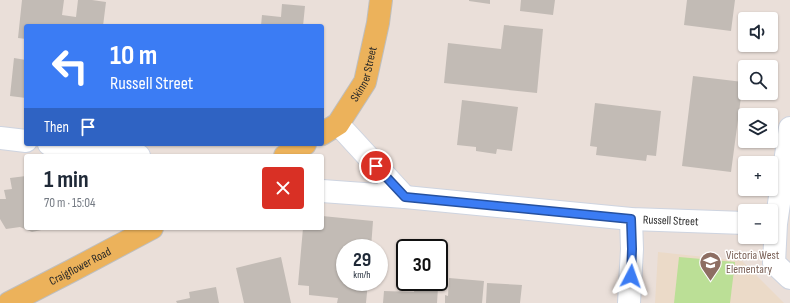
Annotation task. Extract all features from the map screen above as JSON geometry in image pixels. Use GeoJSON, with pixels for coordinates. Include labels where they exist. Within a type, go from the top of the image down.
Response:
{"type":"FeatureCollection","features":[{"type":"Feature","properties":{"kind":"main road","name":"Skinner Street"},"geometry":{"type":"LineString","coordinates":[[330,129],[365,82],[378,23],[381,0]]}},
{"type":"Feature","properties":{"kind":"main road"},"geometry":{"type":"LineString","coordinates":[[288,154],[302,146]]}},
{"type":"Feature","properties":{"kind":"main road","name":"Craigflower Road"},"geometry":{"type":"LineString","coordinates":[[9,303],[148,230]]}},
{"type":"Feature","properties":{"kind":"street"},"geometry":{"type":"LineString","coordinates":[[790,128],[774,263],[790,278]]}},
{"type":"Feature","properties":{"kind":"street"},"geometry":{"type":"LineString","coordinates":[[330,129],[405,197]]}},
{"type":"Feature","properties":{"kind":"street"},"geometry":{"type":"LineString","coordinates":[[0,138],[24,141]]}},
{"type":"Feature","properties":{"kind":"street"},"geometry":{"type":"LineString","coordinates":[[64,146],[125,154]]}},
{"type":"Feature","properties":{"kind":"street","name":"Russell Street"},"geometry":{"type":"LineString","coordinates":[[324,190],[631,219],[738,223]]}},
{"type":"Feature","properties":{"kind":"street"},"geometry":{"type":"LineString","coordinates":[[629,303],[632,249],[631,219]]}},
{"type":"Feature","properties":{"kind":"shaded area","name":"Victoria West Elementary"},"geometry":{"type":"Polygon","coordinates":[[[658,252],[742,261],[784,303],[655,303],[658,252]]]}},
{"type":"Feature","properties":{"kind":"green space"},"geometry":{"type":"Polygon","coordinates":[[[679,257],[735,262],[730,303],[674,303],[679,257]]]}},
{"type":"Feature","properties":{"kind":"building"},"geometry":{"type":"Polygon","coordinates":[[[22,0],[64,0],[62,15],[76,17],[78,0],[106,2],[103,24],[24,24],[24,39],[18,38],[22,0]]]}},
{"type":"Feature","properties":{"kind":"building"},"geometry":{"type":"Polygon","coordinates":[[[490,0],[490,4],[469,1],[490,0]]]}},
{"type":"Feature","properties":{"kind":"building"},"geometry":{"type":"Polygon","coordinates":[[[521,0],[555,0],[553,15],[520,11],[521,0]]]}},
{"type":"Feature","properties":{"kind":"building"},"geometry":{"type":"Polygon","coordinates":[[[687,0],[735,0],[731,31],[684,25],[687,0]]]}},
{"type":"Feature","properties":{"kind":"building"},"geometry":{"type":"Polygon","coordinates":[[[282,4],[305,6],[303,24],[261,24],[262,15],[281,17],[282,4]]]}},
{"type":"Feature","properties":{"kind":"building"},"geometry":{"type":"Polygon","coordinates":[[[504,25],[543,29],[537,93],[444,83],[448,43],[501,49],[504,25]]]}},
{"type":"Feature","properties":{"kind":"building"},"geometry":{"type":"Polygon","coordinates":[[[14,58],[24,60],[24,98],[10,96],[14,58]]]}},
{"type":"Feature","properties":{"kind":"building"},"geometry":{"type":"Polygon","coordinates":[[[693,76],[738,81],[738,100],[741,100],[740,108],[738,108],[738,120],[731,172],[682,166],[693,76]]]}},
{"type":"Feature","properties":{"kind":"building"},"geometry":{"type":"Polygon","coordinates":[[[462,100],[518,107],[512,151],[497,149],[496,154],[476,151],[476,147],[457,145],[462,100]]]}},
{"type":"Feature","properties":{"kind":"building"},"geometry":{"type":"Polygon","coordinates":[[[595,103],[661,111],[656,156],[647,155],[646,161],[596,155],[597,147],[590,146],[595,103]]]}},
{"type":"Feature","properties":{"kind":"building"},"geometry":{"type":"Polygon","coordinates":[[[24,176],[24,229],[20,227],[6,229],[0,219],[0,199],[6,199],[4,190],[12,189],[10,178],[24,176]]]}},
{"type":"Feature","properties":{"kind":"building"},"geometry":{"type":"Polygon","coordinates":[[[324,216],[373,221],[372,239],[336,239],[336,291],[367,291],[366,303],[337,303],[338,298],[309,295],[309,286],[298,285],[303,230],[324,230],[324,216]]]}},
{"type":"Feature","properties":{"kind":"building"},"geometry":{"type":"Polygon","coordinates":[[[27,230],[41,230],[32,232],[27,230]]]}},
{"type":"Feature","properties":{"kind":"building"},"geometry":{"type":"Polygon","coordinates":[[[281,257],[291,303],[244,303],[236,268],[281,257]]]}},
{"type":"Feature","properties":{"kind":"building"},"geometry":{"type":"Polygon","coordinates":[[[449,278],[484,281],[482,303],[445,303],[445,295],[448,296],[449,278]]]}},
{"type":"Feature","properties":{"kind":"building"},"geometry":{"type":"Polygon","coordinates":[[[487,283],[522,285],[520,303],[486,303],[487,283]]]}},
{"type":"Feature","properties":{"kind":"building"},"geometry":{"type":"Polygon","coordinates":[[[216,287],[219,303],[177,303],[176,301],[190,298],[189,292],[216,287]]]}},
{"type":"Feature","properties":{"kind":"building"},"geometry":{"type":"Polygon","coordinates":[[[384,291],[438,291],[437,303],[383,303],[384,291]]]}},
{"type":"Feature","properties":{"kind":"place","name":"Victoria West Elementary"},"geometry":{"type":"Point","coordinates":[710,282]}},
{"type":"Feature","properties":{"kind":"route"},"geometry":{"type":"LineString","coordinates":[[376,166],[405,197],[631,219],[631,276]]}}]}
